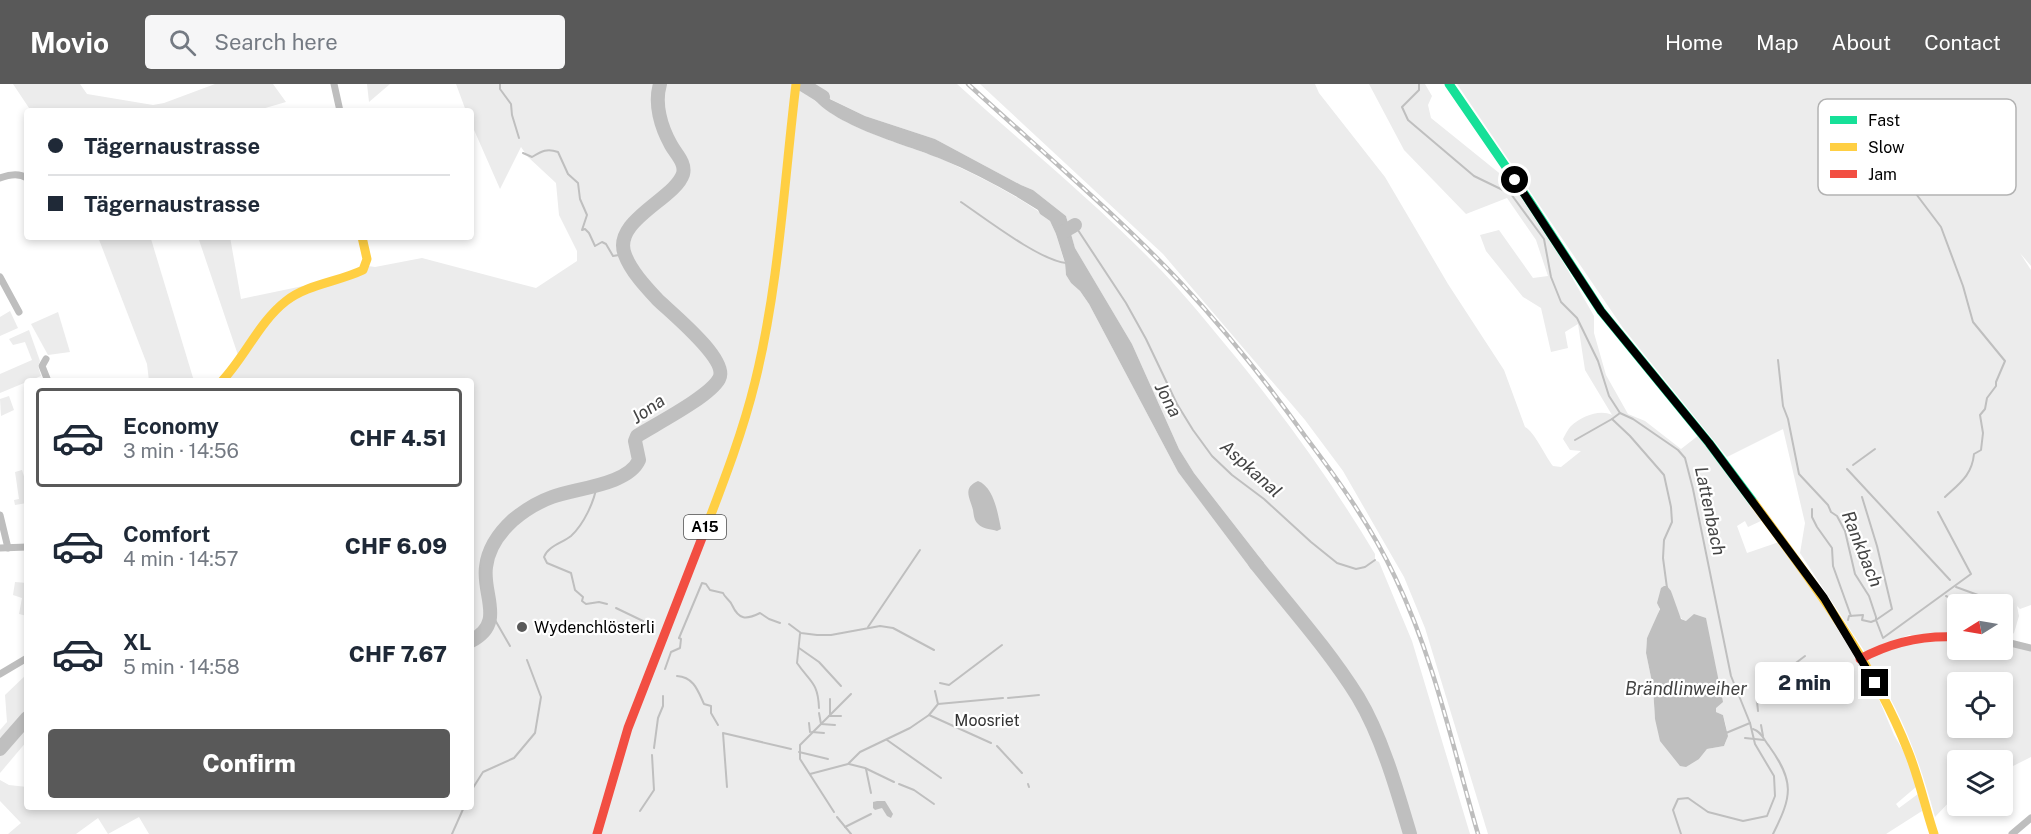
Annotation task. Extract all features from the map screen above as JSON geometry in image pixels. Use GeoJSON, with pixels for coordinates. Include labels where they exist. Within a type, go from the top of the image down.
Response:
{"type":"FeatureCollection","features":[{"type":"Feature","properties":{"kind":"main road","name":"A15"},"geometry":{"type":"LineString","coordinates":[[597,834],[609,783],[634,706],[724,478],[754,386],[773,292],[796,84]]}},
{"type":"Feature","properties":{"kind":"main road"},"geometry":{"type":"LineString","coordinates":[[1449,84],[1601,311],[1709,443],[1824,598],[1875,683],[1911,759],[1934,834]]}},
{"type":"Feature","properties":{"kind":"main road"},"geometry":{"type":"LineString","coordinates":[[225,378],[240,361],[277,309],[286,301],[310,287],[363,270],[368,266],[363,240]]}},
{"type":"Feature","properties":{"kind":"main road"},"geometry":{"type":"LineString","coordinates":[[1860,658],[1885,647],[1920,637],[1947,637]]}},
{"type":"Feature","properties":{"kind":"street"},"geometry":{"type":"LineString","coordinates":[[334,84],[339,108]]}},
{"type":"Feature","properties":{"kind":"street"},"geometry":{"type":"LineString","coordinates":[[0,178],[24,176]]}},
{"type":"Feature","properties":{"kind":"street"},"geometry":{"type":"LineString","coordinates":[[0,277],[19,312]]}},
{"type":"Feature","properties":{"kind":"street"},"geometry":{"type":"LineString","coordinates":[[46,359],[42,366],[47,378]]}},
{"type":"Feature","properties":{"kind":"street"},"geometry":{"type":"LineString","coordinates":[[0,515],[8,548]]}},
{"type":"Feature","properties":{"kind":"street"},"geometry":{"type":"LineString","coordinates":[[0,548],[24,547]]}},
{"type":"Feature","properties":{"kind":"street"},"geometry":{"type":"LineString","coordinates":[[2013,644],[2031,648]]}},
{"type":"Feature","properties":{"kind":"street"},"geometry":{"type":"LineString","coordinates":[[0,674],[24,660]]}},
{"type":"Feature","properties":{"kind":"street"},"geometry":{"type":"LineString","coordinates":[[2012,834],[2031,818]]}},
{"type":"Feature","properties":{"kind":"green space"},"geometry":{"type":"Polygon","coordinates":[[[13,84],[80,84],[87,94],[153,105],[215,84],[273,84],[286,102],[265,108],[29,108],[13,84]]]}},
{"type":"Feature","properties":{"kind":"green space"},"geometry":{"type":"Polygon","coordinates":[[[367,84],[390,84],[369,102],[367,84]]]}},
{"type":"Feature","properties":{"kind":"green space","name":"Moosriet"},"geometry":{"type":"Polygon","coordinates":[[[456,84],[957,84],[1105,215],[1162,271],[1245,368],[1285,419],[1322,472],[1375,554],[1375,560],[1379,562],[1412,641],[1470,834],[149,834],[139,817],[108,834],[98,818],[76,834],[8,834],[21,823],[0,801],[0,780],[9,785],[24,787],[24,810],[474,810],[474,378],[225,378],[240,361],[199,240],[231,240],[241,299],[327,281],[368,266],[375,267],[422,258],[536,288],[577,261],[577,251],[559,215],[556,183],[528,157],[521,147],[500,189],[474,130],[474,108],[465,108],[456,84]],[[808,88],[816,101],[829,112],[847,122],[969,172],[1015,196],[1050,221],[1065,264],[1066,275],[1089,304],[1178,472],[1212,516],[1264,563],[1194,473],[1179,449],[1132,344],[1075,248],[1066,216],[1033,190],[935,139],[865,116],[808,88]]]}},
{"type":"Feature","properties":{"kind":"green space"},"geometry":{"type":"Polygon","coordinates":[[[980,84],[1315,84],[1319,93],[1385,177],[1448,284],[1504,370],[1525,427],[1536,438],[1553,466],[1561,467],[1581,451],[1570,450],[1563,439],[1571,426],[1591,414],[1612,415],[1585,370],[1578,324],[1565,332],[1568,348],[1551,352],[1541,308],[1523,297],[1486,251],[1480,235],[1499,230],[1533,278],[1548,276],[1536,240],[1507,198],[1466,214],[1404,150],[1369,84],[1425,84],[1432,96],[1428,105],[1431,118],[1514,185],[1554,246],[1594,316],[1594,333],[1606,375],[1628,414],[1645,421],[1681,449],[1699,435],[1763,520],[1748,527],[1745,521],[1737,526],[1747,553],[1779,542],[1819,597],[1878,697],[1894,735],[1908,759],[1916,787],[1896,804],[1899,808],[1918,794],[1922,811],[1886,834],[1488,834],[1425,628],[1404,577],[1343,471],[1305,420],[1163,254],[980,84]],[[1671,591],[1660,607],[1647,638],[1646,653],[1653,687],[1655,719],[1699,759],[1707,749],[1724,746],[1727,731],[1723,715],[1716,712],[1686,621],[1677,612],[1671,591]]]}},
{"type":"Feature","properties":{"kind":"green space"},"geometry":{"type":"Polygon","coordinates":[[[1457,84],[2031,84],[2031,266],[2020,253],[2031,270],[2031,605],[2020,609],[2017,606],[2019,616],[2013,634],[2013,594],[1947,594],[1947,660],[2013,660],[2013,644],[2031,648],[2031,757],[2013,766],[2013,750],[1947,750],[1947,804],[1935,817],[1907,734],[1888,694],[1864,656],[1885,647],[1943,636],[1909,635],[1865,652],[1800,553],[1805,523],[1783,429],[1727,457],[1623,328],[1457,84]]]}},
{"type":"Feature","properties":{"kind":"green space"},"geometry":{"type":"Polygon","coordinates":[[[99,240],[151,240],[193,378],[149,378],[147,364],[99,240]]]}},
{"type":"Feature","properties":{"kind":"green space"},"geometry":{"type":"Polygon","coordinates":[[[10,311],[18,328],[0,336],[0,317],[10,311]]]}},
{"type":"Feature","properties":{"kind":"green space"},"geometry":{"type":"Polygon","coordinates":[[[58,312],[70,352],[48,355],[31,324],[58,312]]]}},
{"type":"Feature","properties":{"kind":"green space"},"geometry":{"type":"Polygon","coordinates":[[[29,330],[40,361],[38,366],[41,376],[24,378],[24,383],[0,393],[0,374],[32,360],[25,342],[13,345],[9,339],[29,330]]]}},
{"type":"Feature","properties":{"kind":"green space"},"geometry":{"type":"Polygon","coordinates":[[[9,396],[14,410],[1,416],[0,399],[9,396]]]}},
{"type":"Feature","properties":{"kind":"green space"},"geometry":{"type":"Polygon","coordinates":[[[22,470],[24,476],[24,504],[15,505],[14,500],[19,499],[15,472],[22,470]]]}},
{"type":"Feature","properties":{"kind":"green space"},"geometry":{"type":"Polygon","coordinates":[[[15,582],[24,583],[24,615],[19,614],[22,598],[13,595],[15,582]]]}},
{"type":"Feature","properties":{"kind":"green space"},"geometry":{"type":"Polygon","coordinates":[[[24,677],[24,745],[0,773],[0,730],[7,722],[5,695],[24,677]]]}},
{"type":"Feature","properties":{"kind":"water"},"geometry":{"type":"Polygon","coordinates":[[[807,88],[865,116],[935,139],[1033,190],[1066,216],[1075,248],[1132,344],[1179,449],[1194,473],[1264,563],[1266,577],[1251,569],[1178,472],[1089,304],[1066,275],[1065,263],[1050,221],[1038,210],[978,176],[847,122],[829,112],[816,101],[807,88]]]}},
{"type":"Feature","properties":{"kind":"water"},"geometry":{"type":"Polygon","coordinates":[[[978,481],[992,495],[1001,529],[997,531],[982,527],[975,519],[969,490],[978,481]]]}},
{"type":"Feature","properties":{"kind":"water","name":"Brändlinweiher"},"geometry":{"type":"Polygon","coordinates":[[[1664,586],[1671,591],[1681,619],[1686,621],[1694,614],[1706,618],[1723,702],[1716,708],[1716,712],[1723,715],[1728,736],[1724,746],[1707,749],[1699,759],[1686,767],[1680,766],[1660,741],[1646,653],[1647,638],[1660,609],[1657,603],[1661,588],[1664,586]]]}},
{"type":"Feature","properties":{"kind":"water"},"geometry":{"type":"Polygon","coordinates":[[[885,801],[893,814],[891,818],[882,808],[875,810],[873,808],[873,802],[885,801]]]}},
{"type":"Feature","properties":{"kind":"waterway"},"geometry":{"type":"LineString","coordinates":[[500,84],[500,89],[511,104],[519,138]]}},
{"type":"Feature","properties":{"kind":"waterway","name":"Jona"},"geometry":{"type":"LineString","coordinates":[[474,639],[488,626],[490,617],[486,577],[487,560],[495,541],[508,525],[527,510],[547,499],[624,475],[639,460],[635,441],[637,436],[694,402],[719,379],[720,371],[716,360],[708,349],[648,289],[635,273],[625,255],[623,243],[627,232],[635,221],[678,183],[684,170],[682,162],[667,138],[662,123],[658,99],[660,84]]}},
{"type":"Feature","properties":{"kind":"waterway","name":"Jona"},"geometry":{"type":"LineString","coordinates":[[802,84],[823,97]]}},
{"type":"Feature","properties":{"kind":"waterway","name":"Lattenbach"},"geometry":{"type":"LineString","coordinates":[[1419,84],[1419,90],[1402,107],[1408,120],[1474,176],[1511,194],[1544,239],[1551,277],[1561,302],[1577,318],[1598,361],[1609,396],[1620,413],[1633,419],[1678,450],[1685,458],[1731,676],[1750,723],[1755,744],[1774,776],[1775,796],[1767,816],[1743,821],[1708,812],[1688,798],[1678,799],[1673,810],[1681,834]]}},
{"type":"Feature","properties":{"kind":"waterway"},"geometry":{"type":"LineString","coordinates":[[523,153],[532,157],[545,151],[558,152],[568,174],[578,183],[580,199],[587,215],[582,230],[585,229],[589,233],[595,246],[602,242],[606,244],[613,256],[625,254]]}},
{"type":"Feature","properties":{"kind":"waterway"},"geometry":{"type":"LineString","coordinates":[[1917,195],[1941,227],[1963,286],[1973,322],[2005,361],[1996,386],[1987,398],[1985,409],[1980,415],[1983,433],[1981,450],[1974,454],[1971,468],[1964,478],[1945,497]]}},
{"type":"Feature","properties":{"kind":"waterway"},"geometry":{"type":"LineString","coordinates":[[961,202],[1028,247],[1042,255],[1066,263]]}},
{"type":"Feature","properties":{"kind":"waterway","name":"Aspkanal"},"geometry":{"type":"LineString","coordinates":[[1072,221],[1126,303],[1177,404],[1212,456],[1337,563],[1356,569],[1365,567],[1375,560]]}},
{"type":"Feature","properties":{"kind":"waterway"},"geometry":{"type":"LineString","coordinates":[[1063,232],[1075,225]]}},
{"type":"Feature","properties":{"kind":"waterway","name":"Rankbach"},"geometry":{"type":"LineString","coordinates":[[1778,360],[1783,406],[1788,419],[1799,474],[1837,516],[1845,531],[1855,574],[1869,596],[1876,617],[1876,620],[1871,622],[1862,620],[1863,615],[1849,616],[1848,620]]}},
{"type":"Feature","properties":{"kind":"waterway"},"geometry":{"type":"LineString","coordinates":[[1575,440],[1620,413]]}},
{"type":"Feature","properties":{"kind":"waterway"},"geometry":{"type":"LineString","coordinates":[[1612,419],[1664,475],[1672,522],[1664,540],[1663,558],[1667,588]]}},
{"type":"Feature","properties":{"kind":"waterway"},"geometry":{"type":"LineString","coordinates":[[1853,465],[1875,449]]}},
{"type":"Feature","properties":{"kind":"waterway"},"geometry":{"type":"LineString","coordinates":[[1847,469],[1950,580]]}},
{"type":"Feature","properties":{"kind":"waterway"},"geometry":{"type":"LineString","coordinates":[[597,485],[594,498],[580,525],[571,536],[549,550],[544,557],[547,563],[571,573],[575,590],[583,597],[582,601],[586,604],[599,602],[607,604]]}},
{"type":"Feature","properties":{"kind":"waterway"},"geometry":{"type":"LineString","coordinates":[[1862,497],[1877,546],[1892,609],[1876,620],[1883,638],[1971,574],[1938,512]]}},
{"type":"Feature","properties":{"kind":"waterway"},"geometry":{"type":"LineString","coordinates":[[1812,509],[1812,517],[1817,527],[1832,548],[1833,566],[1851,616]]}},
{"type":"Feature","properties":{"kind":"waterway"},"geometry":{"type":"LineString","coordinates":[[868,627],[920,550]]}},
{"type":"Feature","properties":{"kind":"waterway","name":"Jona"},"geometry":{"type":"LineString","coordinates":[[1255,563],[1321,645],[1358,697],[1382,746],[1410,834]]}},
{"type":"Feature","properties":{"kind":"waterway"},"geometry":{"type":"LineString","coordinates":[[679,638],[702,583],[706,584],[710,590],[723,593],[740,616],[747,618],[760,613],[780,623]]}},
{"type":"Feature","properties":{"kind":"waterway"},"geometry":{"type":"LineString","coordinates":[[1956,587],[1975,594]]}},
{"type":"Feature","properties":{"kind":"waterway"},"geometry":{"type":"LineString","coordinates":[[616,608],[643,621]]}},
{"type":"Feature","properties":{"kind":"waterway"},"geometry":{"type":"LineString","coordinates":[[491,613],[510,646]]}},
{"type":"Feature","properties":{"kind":"waterway"},"geometry":{"type":"LineString","coordinates":[[789,624],[801,633],[817,635],[831,635],[880,626],[893,628],[934,650]]}},
{"type":"Feature","properties":{"kind":"waterway"},"geometry":{"type":"LineString","coordinates":[[800,634],[797,663],[815,687],[819,708]]}},
{"type":"Feature","properties":{"kind":"waterway"},"geometry":{"type":"LineString","coordinates":[[665,669],[671,652],[680,648],[681,639],[679,638]]}},
{"type":"Feature","properties":{"kind":"waterway"},"geometry":{"type":"LineString","coordinates":[[940,683],[949,685],[1002,645]]}},
{"type":"Feature","properties":{"kind":"waterway"},"geometry":{"type":"LineString","coordinates":[[799,648],[819,662],[841,686]]}},
{"type":"Feature","properties":{"kind":"waterway","name":"Rankbach"},"geometry":{"type":"LineString","coordinates":[[1757,696],[1768,684],[1805,656]]}},
{"type":"Feature","properties":{"kind":"waterway"},"geometry":{"type":"LineString","coordinates":[[474,786],[483,772],[514,758],[535,733],[541,697],[527,660]]}},
{"type":"Feature","properties":{"kind":"waterway"},"geometry":{"type":"LineString","coordinates":[[677,676],[688,679],[695,686],[704,704],[711,706],[711,713],[718,725]]}},
{"type":"Feature","properties":{"kind":"waterway"},"geometry":{"type":"LineString","coordinates":[[935,691],[938,704]]}},
{"type":"Feature","properties":{"kind":"waterway"},"geometry":{"type":"LineString","coordinates":[[834,812],[800,759],[800,745],[851,694]]}},
{"type":"Feature","properties":{"kind":"waterway"},"geometry":{"type":"LineString","coordinates":[[1008,698],[1039,695]]}},
{"type":"Feature","properties":{"kind":"waterway"},"geometry":{"type":"LineString","coordinates":[[654,748],[663,696]]}},
{"type":"Feature","properties":{"kind":"waterway"},"geometry":{"type":"LineString","coordinates":[[810,774],[848,764],[860,752],[910,728],[929,715],[938,704],[1003,698]]}},
{"type":"Feature","properties":{"kind":"waterway"},"geometry":{"type":"LineString","coordinates":[[830,699],[830,714]]}},
{"type":"Feature","properties":{"kind":"waterway","name":"Rankbach"},"geometry":{"type":"LineString","coordinates":[[1757,701],[1758,711]]}},
{"type":"Feature","properties":{"kind":"waterway"},"geometry":{"type":"LineString","coordinates":[[819,713],[821,724],[835,725]]}},
{"type":"Feature","properties":{"kind":"waterway"},"geometry":{"type":"LineString","coordinates":[[929,715],[991,743]]}},
{"type":"Feature","properties":{"kind":"waterway"},"geometry":{"type":"LineString","coordinates":[[829,716],[841,716]]}},
{"type":"Feature","properties":{"kind":"waterway","name":"Jona"},"geometry":{"type":"LineString","coordinates":[[0,749],[24,721]]}},
{"type":"Feature","properties":{"kind":"waterway"},"geometry":{"type":"LineString","coordinates":[[809,723],[810,732]]}},
{"type":"Feature","properties":{"kind":"waterway"},"geometry":{"type":"LineString","coordinates":[[1726,733],[1750,723]]}},
{"type":"Feature","properties":{"kind":"waterway","name":"Rankbach"},"geometry":{"type":"LineString","coordinates":[[1761,725],[1763,736]]}},
{"type":"Feature","properties":{"kind":"waterway"},"geometry":{"type":"LineString","coordinates":[[1753,729],[1760,734],[1777,759],[1787,780],[1787,799],[1773,834]]}},
{"type":"Feature","properties":{"kind":"waterway"},"geometry":{"type":"LineString","coordinates":[[812,732],[824,733]]}},
{"type":"Feature","properties":{"kind":"waterway"},"geometry":{"type":"LineString","coordinates":[[727,787],[723,733],[791,749]]}},
{"type":"Feature","properties":{"kind":"waterway","name":"Lattenbach"},"geometry":{"type":"LineString","coordinates":[[1745,738],[1764,740]]}},
{"type":"Feature","properties":{"kind":"waterway"},"geometry":{"type":"LineString","coordinates":[[887,740],[941,778]]}},
{"type":"Feature","properties":{"kind":"waterway"},"geometry":{"type":"LineString","coordinates":[[997,746],[1022,773]]}},
{"type":"Feature","properties":{"kind":"waterway"},"geometry":{"type":"LineString","coordinates":[[799,752],[828,759]]}},
{"type":"Feature","properties":{"kind":"waterway"},"geometry":{"type":"LineString","coordinates":[[640,811],[654,790],[652,755]]}},
{"type":"Feature","properties":{"kind":"waterway"},"geometry":{"type":"LineString","coordinates":[[849,764],[865,768],[894,782]]}},
{"type":"Feature","properties":{"kind":"waterway"},"geometry":{"type":"LineString","coordinates":[[866,769],[871,793]]}},
{"type":"Feature","properties":{"kind":"waterway"},"geometry":{"type":"LineString","coordinates":[[899,784],[914,790],[934,804]]}},
{"type":"Feature","properties":{"kind":"waterway"},"geometry":{"type":"LineString","coordinates":[[452,834],[463,810]]}},
{"type":"Feature","properties":{"kind":"waterway"},"geometry":{"type":"LineString","coordinates":[[845,827],[871,814]]}},
{"type":"Feature","properties":{"kind":"waterway"},"geometry":{"type":"LineString","coordinates":[[837,817],[851,834]]}},
{"type":"Feature","properties":{"kind":"railway"},"geometry":{"type":"LineString","coordinates":[[968,84],[1104,207],[1182,284],[1261,377],[1342,487],[1376,540],[1409,608],[1432,671],[1478,834]]}},
{"type":"Feature","properties":{"kind":"traffic: fast"},"geometry":{"type":"LineString","coordinates":[[1449,84],[1601,311],[1709,443],[1754,503]]}},
{"type":"Feature","properties":{"kind":"traffic: slow"},"geometry":{"type":"LineString","coordinates":[[707,525],[745,418],[763,345],[780,234],[796,84]]}},
{"type":"Feature","properties":{"kind":"traffic: slow"},"geometry":{"type":"LineString","coordinates":[[225,378],[260,329],[276,309],[286,301],[313,287],[363,270],[367,259],[363,240]]}},
{"type":"Feature","properties":{"kind":"traffic: slow"},"geometry":{"type":"LineString","coordinates":[[1754,503],[1839,622],[1877,686],[1908,751],[1934,834]]}},
{"type":"Feature","properties":{"kind":"traffic: jam"},"geometry":{"type":"LineString","coordinates":[[597,834],[628,728],[707,525]]}},
{"type":"Feature","properties":{"kind":"traffic: jam"},"geometry":{"type":"LineString","coordinates":[[1860,659],[1895,644],[1932,637],[1947,637]]}},
{"type":"Feature","properties":{"kind":"place","name":"Wydenchlösterli"},"geometry":{"type":"Point","coordinates":[522,627]}},
{"type":"Feature","properties":{"kind":"route"},"geometry":{"type":"LineString","coordinates":[[1515,180],[1601,311],[1709,443],[1824,598],[1875,683]]}}]}
